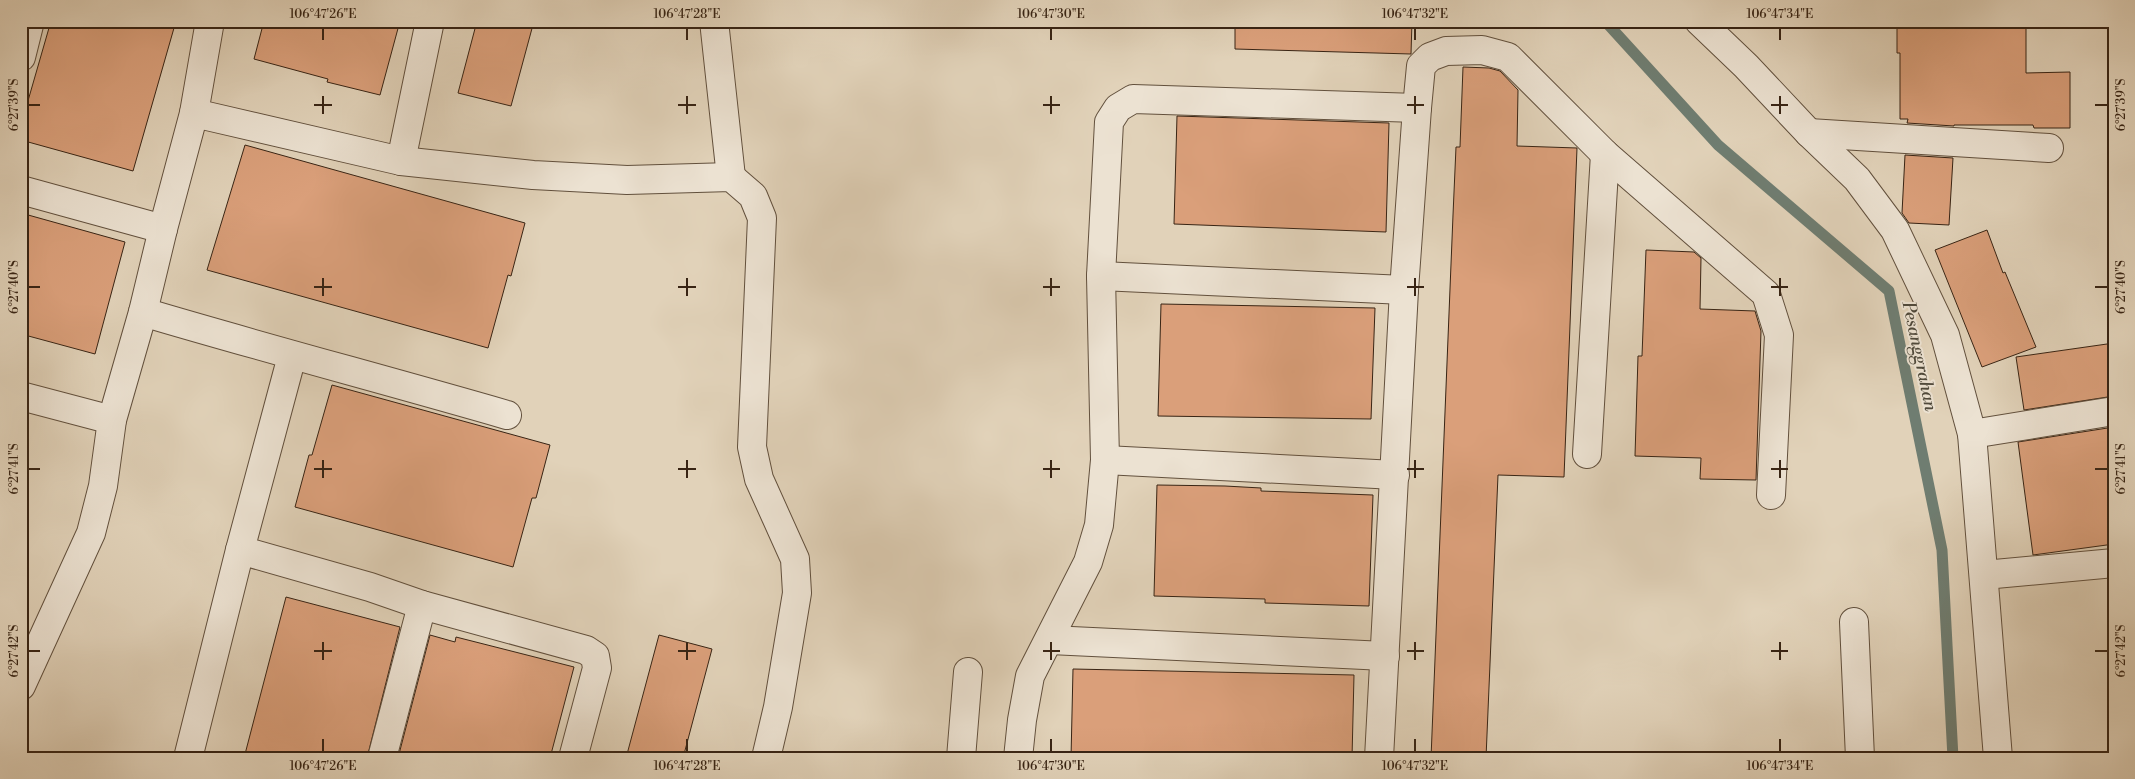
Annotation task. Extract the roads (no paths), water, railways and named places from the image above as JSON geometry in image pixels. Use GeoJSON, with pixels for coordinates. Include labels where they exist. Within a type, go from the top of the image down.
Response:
{"type":"FeatureCollection","features":[{"type":"Feature","properties":{"kind":"street"},"geometry":{"type":"LineString","coordinates":[[21,57],[30,21]]}},
{"type":"Feature","properties":{"kind":"street"},"geometry":{"type":"LineString","coordinates":[[23,678],[90,532],[103,486],[112,420],[143,312],[194,113],[210,21]]}},
{"type":"Feature","properties":{"kind":"street"},"geometry":{"type":"LineString","coordinates":[[401,161],[430,21]]}},
{"type":"Feature","properties":{"kind":"street"},"geometry":{"type":"LineString","coordinates":[[714,21],[731,177]]}},
{"type":"Feature","properties":{"kind":"street"},"geometry":{"type":"LineString","coordinates":[[1699,21],[1746,66],[1809,133],[1856,179],[1894,230],[1945,335],[1972,434],[1998,758]]}},
{"type":"Feature","properties":{"kind":"street"},"geometry":{"type":"LineString","coordinates":[[1378,758],[1404,290],[1417,108],[1421,66],[1430,57],[1446,52],[1482,50],[1508,57],[1606,154],[1766,294],[1778,335],[1771,494]]}},
{"type":"Feature","properties":{"kind":"street"},"geometry":{"type":"LineString","coordinates":[[1018,758],[1022,720],[1030,676],[1050,640],[1088,562],[1099,525],[1105,460],[1101,276],[1108,122],[1118,108],[1134,99],[1417,108]]}},
{"type":"Feature","properties":{"kind":"street"},"geometry":{"type":"LineString","coordinates":[[194,113],[401,161],[533,175],[627,180],[731,177],[753,196],[762,218],[752,447],[759,479],[795,559],[797,594],[778,708],[766,758]]}},
{"type":"Feature","properties":{"kind":"street"},"geometry":{"type":"LineString","coordinates":[[1809,133],[2049,148]]}},
{"type":"Feature","properties":{"kind":"street"},"geometry":{"type":"LineString","coordinates":[[1587,454],[1606,154]]}},
{"type":"Feature","properties":{"kind":"street"},"geometry":{"type":"LineString","coordinates":[[21,190],[163,229]]}},
{"type":"Feature","properties":{"kind":"street"},"geometry":{"type":"LineString","coordinates":[[1101,276],[1404,290]]}},
{"type":"Feature","properties":{"kind":"street"},"geometry":{"type":"LineString","coordinates":[[143,312],[292,356],[355,371],[507,415]]}},
{"type":"Feature","properties":{"kind":"street"},"geometry":{"type":"LineString","coordinates":[[188,758],[240,550],[292,356]]}},
{"type":"Feature","properties":{"kind":"street"},"geometry":{"type":"LineString","coordinates":[[21,396],[112,420]]}},
{"type":"Feature","properties":{"kind":"street"},"geometry":{"type":"LineString","coordinates":[[1972,434],[2114,411]]}},
{"type":"Feature","properties":{"kind":"street"},"geometry":{"type":"LineString","coordinates":[[1105,460],[1395,475]]}},
{"type":"Feature","properties":{"kind":"street"},"geometry":{"type":"LineString","coordinates":[[240,550],[370,587],[422,605],[586,650],[595,656],[597,668],[573,758]]}},
{"type":"Feature","properties":{"kind":"street"},"geometry":{"type":"LineString","coordinates":[[1984,575],[2114,563]]}},
{"type":"Feature","properties":{"kind":"street"},"geometry":{"type":"LineString","coordinates":[[382,758],[422,605]]}},
{"type":"Feature","properties":{"kind":"street"},"geometry":{"type":"LineString","coordinates":[[1854,622],[1860,758]]}},
{"type":"Feature","properties":{"kind":"street"},"geometry":{"type":"LineString","coordinates":[[1050,640],[1385,656]]}},
{"type":"Feature","properties":{"kind":"street"},"geometry":{"type":"LineString","coordinates":[[961,758],[968,672]]}},
{"type":"Feature","properties":{"kind":"waterway","name":"Pesanggrahan"},"geometry":{"type":"LineString","coordinates":[[1605,21],[1718,145],[1889,291],[1942,550],[1953,758]]}}]}
